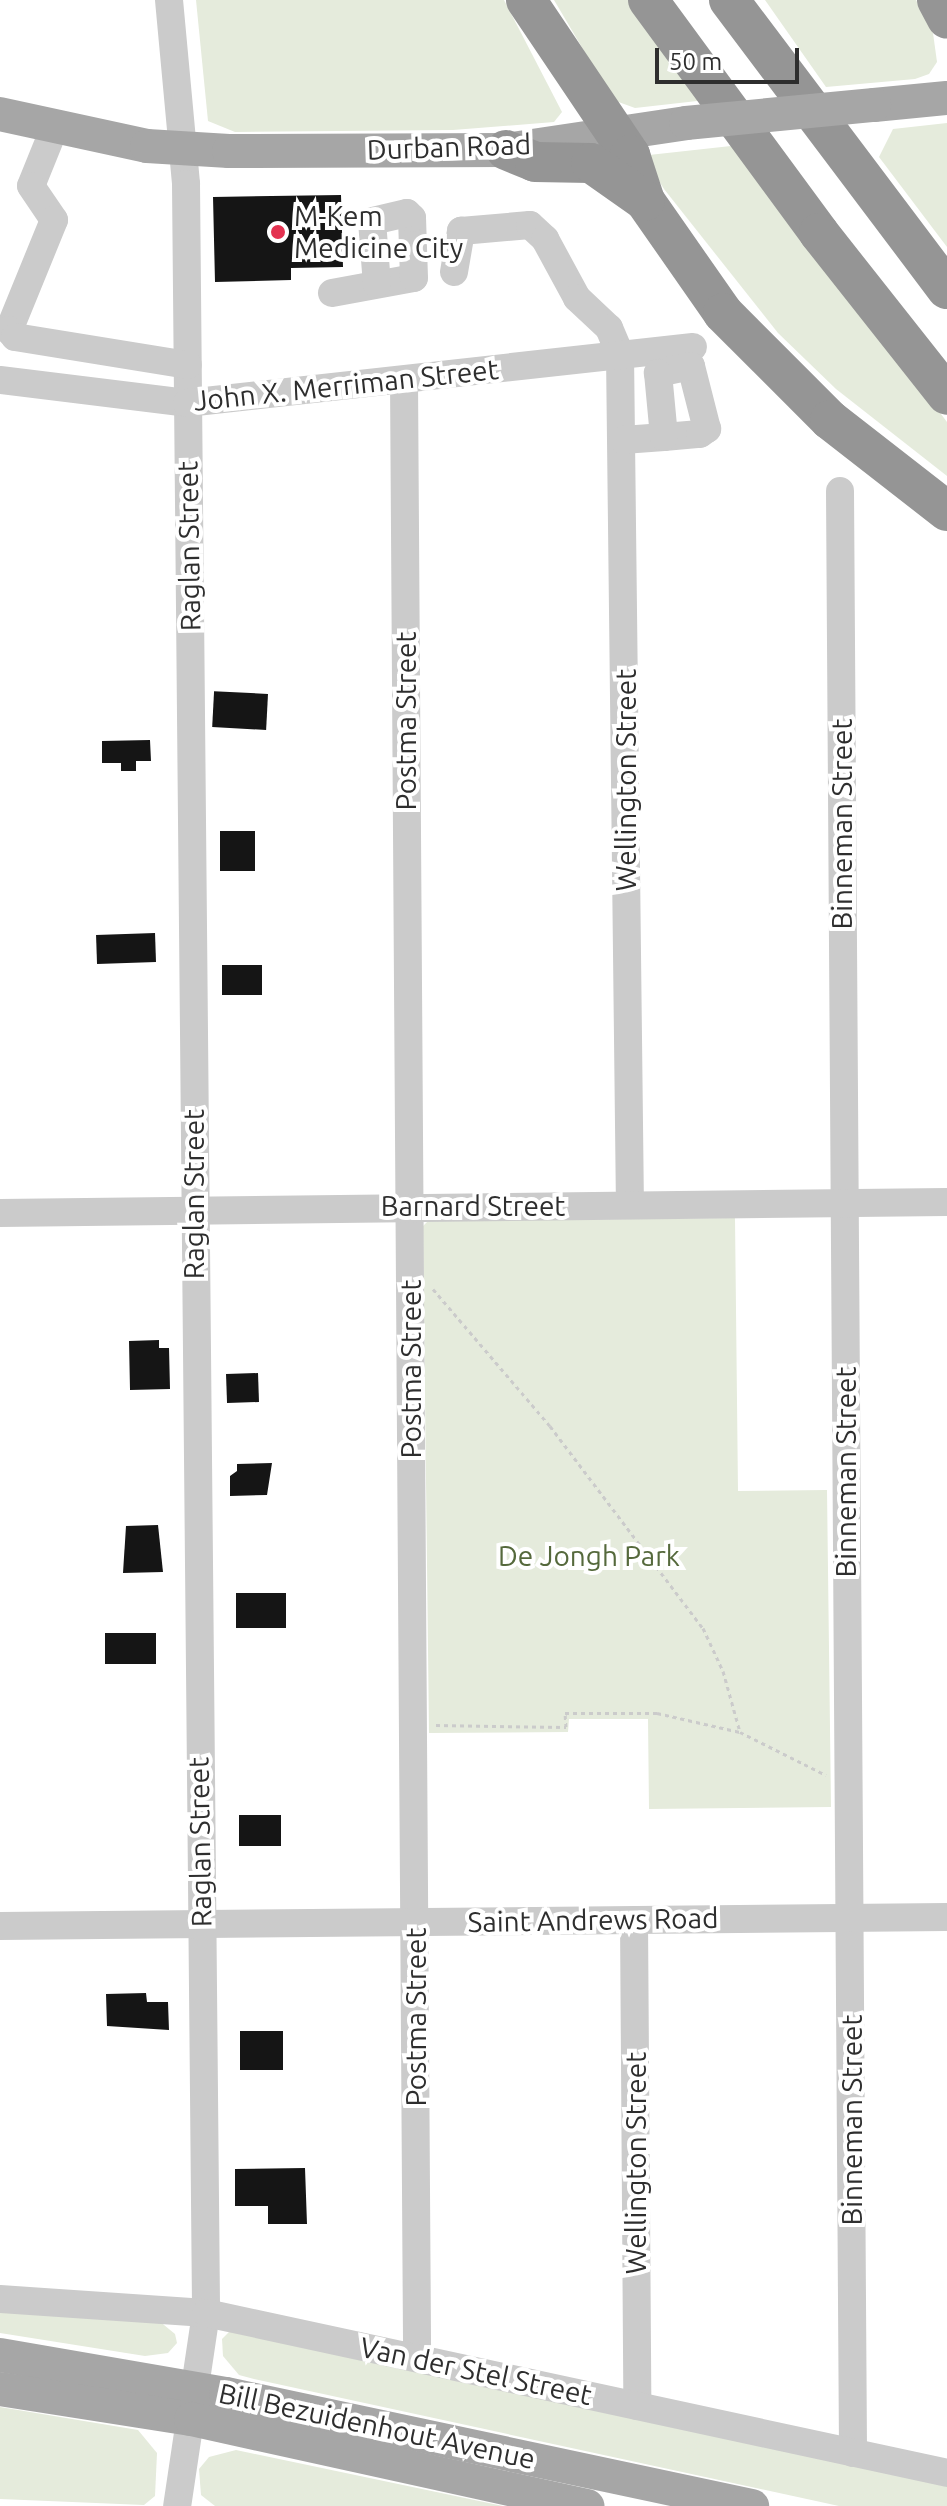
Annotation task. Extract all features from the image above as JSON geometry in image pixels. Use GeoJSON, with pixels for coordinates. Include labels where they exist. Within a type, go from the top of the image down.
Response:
{"type":"FeatureCollection","features":[{"type":"Feature","properties":{"kind":"highway"},"geometry":{"type":"LineString","coordinates":[[526,0],[630,155],[645,201],[723,313],[774,368],[947,511]]}},
{"type":"Feature","properties":{"kind":"highway"},"geometry":{"type":"LineString","coordinates":[[648,0],[819,233],[947,395]]}},
{"type":"Feature","properties":{"kind":"highway"},"geometry":{"type":"LineString","coordinates":[[729,0],[947,289]]}},
{"type":"Feature","properties":{"kind":"highway"},"geometry":{"type":"LineString","coordinates":[[937,0],[947,19]]}},
{"type":"Feature","properties":{"kind":"highway"},"geometry":{"type":"LineString","coordinates":[[506,150],[535,162],[591,163],[645,201]]}},
{"type":"Feature","properties":{"kind":"main road","name":"Durban Road"},"geometry":{"type":"LineString","coordinates":[[0,114],[54,129],[185,150],[506,150],[613,131],[947,98]]}},
{"type":"Feature","properties":{"kind":"main road","name":"Bill Bezuidenhout Avenue"},"geometry":{"type":"LineString","coordinates":[[0,2355],[588,2506]]}},
{"type":"Feature","properties":{"kind":"main road","name":"Bill Bezuidenhout Avenue"},"geometry":{"type":"LineString","coordinates":[[0,2389],[194,2404],[752,2506]]}},
{"type":"Feature","properties":{"kind":"street","name":"Raglan Street"},"geometry":{"type":"LineString","coordinates":[[169,0],[185,150],[206,2313],[177,2506]]}},
{"type":"Feature","properties":{"kind":"street"},"geometry":{"type":"LineString","coordinates":[[54,129],[31,186],[54,220],[9,330],[15,337],[188,358],[199,383],[215,401]]}},
{"type":"Feature","properties":{"kind":"street"},"geometry":{"type":"LineString","coordinates":[[454,272],[461,231],[530,225],[545,239],[577,298],[609,328],[620,354]]}},
{"type":"Feature","properties":{"kind":"street"},"geometry":{"type":"LineString","coordinates":[[332,293],[377,284]]}},
{"type":"Feature","properties":{"kind":"street","name":"John X. Merriman Street"},"geometry":{"type":"LineString","coordinates":[[0,380],[187,403],[693,347]]}},
{"type":"Feature","properties":{"kind":"street","name":"Wellington Street"},"geometry":{"type":"LineString","coordinates":[[620,354],[630,1205]]}},
{"type":"Feature","properties":{"kind":"street","name":"Postma Street"},"geometry":{"type":"LineString","coordinates":[[404,380],[417,2358]]}},
{"type":"Feature","properties":{"kind":"street"},"geometry":{"type":"LineString","coordinates":[[623,440],[664,437]]}},
{"type":"Feature","properties":{"kind":"street","name":"Binneman Street"},"geometry":{"type":"LineString","coordinates":[[840,491],[852,1918],[853,2453]]}},
{"type":"Feature","properties":{"kind":"street","name":"Barnard Street"},"geometry":{"type":"LineString","coordinates":[[0,1213],[947,1202]]}},
{"type":"Feature","properties":{"kind":"street","name":"Saint Andrews Road"},"geometry":{"type":"LineString","coordinates":[[0,1926],[947,1917]]}},
{"type":"Feature","properties":{"kind":"street","name":"Wellington Street"},"geometry":{"type":"LineString","coordinates":[[634,1920],[637,2406]]}},
{"type":"Feature","properties":{"kind":"street","name":"Van der Stel Street"},"geometry":{"type":"LineString","coordinates":[[0,2299],[206,2313],[947,2473]]}},
{"type":"Feature","properties":{"kind":"path"},"geometry":{"type":"LineString","coordinates":[[423,1277],[532,1404],[703,1628],[723,1671],[740,1732]]}},
{"type":"Feature","properties":{"kind":"path"},"geometry":{"type":"LineString","coordinates":[[428,1725],[566,1727],[565,1713],[657,1713],[740,1732],[837,1780]]}},
{"type":"Feature","properties":{"kind":"green space"},"geometry":{"type":"Polygon","coordinates":[[[196,0],[504,0],[562,112],[554,122],[453,130],[235,132],[208,121],[196,0]]]}},
{"type":"Feature","properties":{"kind":"green space"},"geometry":{"type":"Polygon","coordinates":[[[554,0],[636,0],[706,100],[635,108],[613,100],[554,0]]]}},
{"type":"Feature","properties":{"kind":"green space"},"geometry":{"type":"Polygon","coordinates":[[[765,0],[916,0],[933,33],[937,62],[929,74],[915,79],[826,87],[765,0]]]}},
{"type":"Feature","properties":{"kind":"green space"},"geometry":{"type":"Polygon","coordinates":[[[947,123],[947,247],[879,157],[893,129],[947,123]]]}},
{"type":"Feature","properties":{"kind":"green space"},"geometry":{"type":"Polygon","coordinates":[[[740,145],[947,422],[947,476],[836,389],[778,333],[664,189],[646,160],[649,155],[740,145]]]}},
{"type":"Feature","properties":{"kind":"green space","name":"De Jongh Park"},"geometry":{"type":"Polygon","coordinates":[[[735,1218],[738,1491],[827,1490],[831,1807],[649,1809],[648,1719],[569,1719],[568,1732],[429,1733],[423,1226],[428,1221],[735,1218]]]}},
{"type":"Feature","properties":{"kind":"green space"},"geometry":{"type":"Polygon","coordinates":[[[0,2310],[158,2320],[175,2334],[177,2343],[168,2353],[145,2356],[0,2333],[0,2310]]]}},
{"type":"Feature","properties":{"kind":"green space"},"geometry":{"type":"Polygon","coordinates":[[[231,2330],[947,2483],[947,2506],[839,2506],[254,2379],[239,2375],[223,2356],[222,2339],[231,2330]]]}},
{"type":"Feature","properties":{"kind":"green space"},"geometry":{"type":"Polygon","coordinates":[[[0,2407],[138,2430],[157,2453],[155,2496],[144,2505],[0,2499],[0,2407]]]}},
{"type":"Feature","properties":{"kind":"green space"},"geometry":{"type":"Polygon","coordinates":[[[236,2450],[503,2506],[215,2506],[201,2495],[199,2469],[209,2457],[236,2450]]]}},
{"type":"Feature","properties":{"kind":"building","name":"M-Kem Medicine City"},"geometry":{"type":"Polygon","coordinates":[[[341,195],[343,267],[291,268],[291,280],[215,282],[213,197],[341,195]]]}},
{"type":"Feature","properties":{"kind":"building"},"geometry":{"type":"Polygon","coordinates":[[[214,691],[268,694],[266,730],[212,727],[214,691]]]}},
{"type":"Feature","properties":{"kind":"building"},"geometry":{"type":"Polygon","coordinates":[[[150,740],[151,761],[136,761],[136,771],[121,771],[121,763],[102,763],[102,741],[150,740]]]}},
{"type":"Feature","properties":{"kind":"building"},"geometry":{"type":"Polygon","coordinates":[[[220,831],[255,831],[255,871],[220,871],[220,831]]]}},
{"type":"Feature","properties":{"kind":"building"},"geometry":{"type":"Polygon","coordinates":[[[155,933],[156,962],[97,964],[96,935],[155,933]]]}},
{"type":"Feature","properties":{"kind":"building"},"geometry":{"type":"Polygon","coordinates":[[[222,965],[262,965],[262,995],[222,995],[222,965]]]}},
{"type":"Feature","properties":{"kind":"building"},"geometry":{"type":"Polygon","coordinates":[[[159,1340],[159,1348],[169,1348],[170,1389],[130,1390],[129,1341],[159,1340]]]}},
{"type":"Feature","properties":{"kind":"building"},"geometry":{"type":"Polygon","coordinates":[[[258,1373],[259,1402],[227,1403],[226,1374],[258,1373]]]}},
{"type":"Feature","properties":{"kind":"building"},"geometry":{"type":"Polygon","coordinates":[[[272,1463],[267,1495],[230,1496],[230,1476],[237,1471],[237,1464],[272,1463]]]}},
{"type":"Feature","properties":{"kind":"building"},"geometry":{"type":"Polygon","coordinates":[[[158,1525],[163,1572],[123,1573],[126,1526],[158,1525]]]}},
{"type":"Feature","properties":{"kind":"building"},"geometry":{"type":"Polygon","coordinates":[[[236,1593],[286,1593],[286,1628],[236,1628],[236,1593]]]}},
{"type":"Feature","properties":{"kind":"building"},"geometry":{"type":"Polygon","coordinates":[[[105,1633],[156,1633],[156,1664],[105,1664],[105,1633]]]}},
{"type":"Feature","properties":{"kind":"building"},"geometry":{"type":"Polygon","coordinates":[[[239,1815],[281,1815],[281,1846],[239,1846],[239,1815]]]}},
{"type":"Feature","properties":{"kind":"building"},"geometry":{"type":"Polygon","coordinates":[[[146,1993],[147,2002],[168,2002],[169,2030],[107,2026],[106,1994],[146,1993]]]}},
{"type":"Feature","properties":{"kind":"building"},"geometry":{"type":"Polygon","coordinates":[[[240,2031],[283,2031],[283,2070],[240,2070],[240,2031]]]}},
{"type":"Feature","properties":{"kind":"building"},"geometry":{"type":"Polygon","coordinates":[[[305,2168],[307,2224],[268,2224],[268,2206],[235,2206],[235,2169],[305,2168]]]}},
{"type":"Feature","properties":{"kind":"place","name":"M-Kem Medicine City"},"geometry":{"type":"Point","coordinates":[278,232]}}]}
